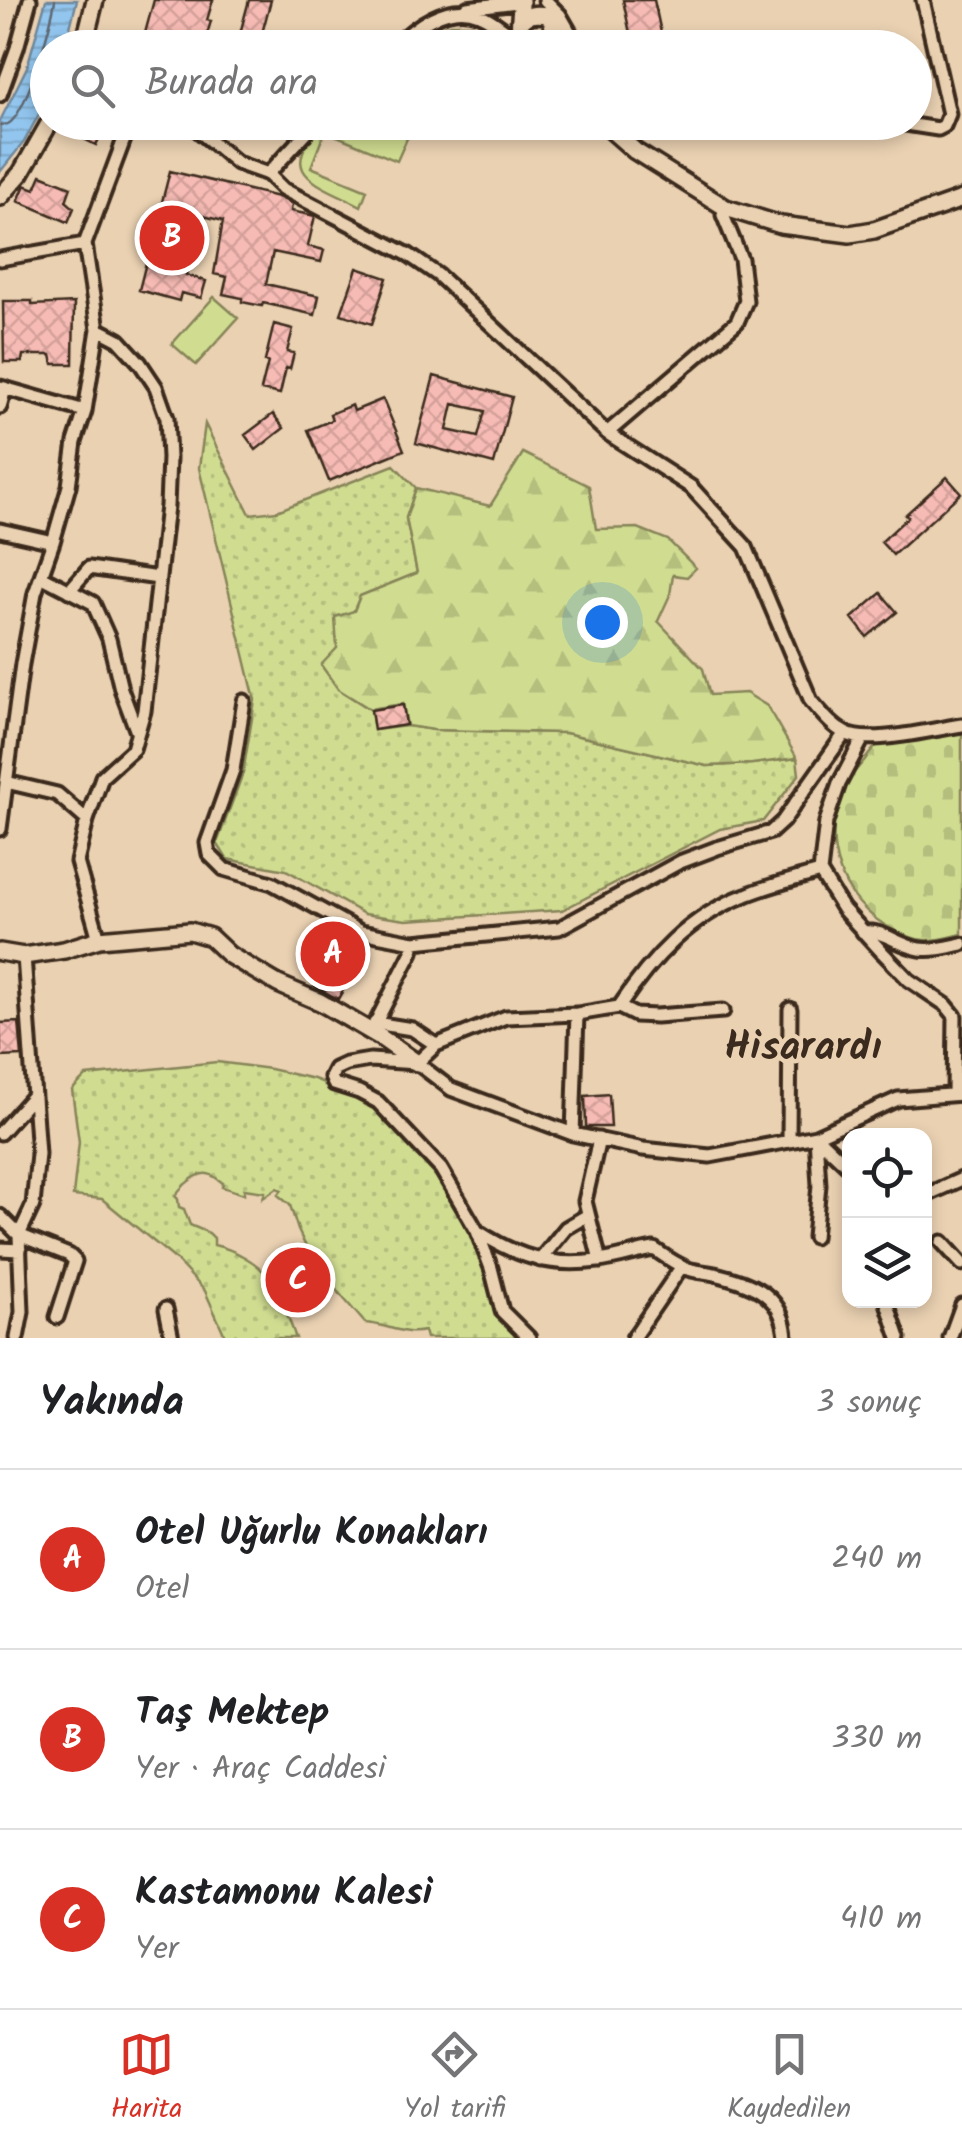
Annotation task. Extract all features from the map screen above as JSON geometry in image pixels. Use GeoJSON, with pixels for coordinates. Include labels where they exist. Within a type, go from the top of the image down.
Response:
{"type":"FeatureCollection","features":[{"type":"Feature","properties":{"kind":"main road"},"geometry":{"type":"LineString","coordinates":[[88,30],[95,0]]}},
{"type":"Feature","properties":{"kind":"main road"},"geometry":{"type":"LineString","coordinates":[[521,10],[524,19],[546,5],[553,30]]}},
{"type":"Feature","properties":{"kind":"main road"},"geometry":{"type":"LineString","coordinates":[[0,197],[20,174],[40,140]]}},
{"type":"Feature","properties":{"kind":"main road"},"geometry":{"type":"LineString","coordinates":[[622,140],[726,208],[781,225],[850,234],[874,230],[962,199]]}},
{"type":"Feature","properties":{"kind":"main road"},"geometry":{"type":"LineString","coordinates":[[11,954],[64,950],[98,939],[190,931],[210,937],[229,955],[262,974],[373,1028],[417,1063]]}},
{"type":"Feature","properties":{"kind":"street"},"geometry":{"type":"LineString","coordinates":[[0,95],[30,0]]}},
{"type":"Feature","properties":{"kind":"street"},"geometry":{"type":"LineString","coordinates":[[923,0],[930,30]]}},
{"type":"Feature","properties":{"kind":"street"},"geometry":{"type":"LineString","coordinates":[[411,30],[462,9],[517,2],[521,10]]}},
{"type":"Feature","properties":{"kind":"street"},"geometry":{"type":"LineString","coordinates":[[546,5],[560,15],[569,30]]}},
{"type":"Feature","properties":{"kind":"street"},"geometry":{"type":"LineString","coordinates":[[462,9],[481,15],[503,30]]}},
{"type":"Feature","properties":{"kind":"street"},"geometry":{"type":"LineString","coordinates":[[932,39],[949,114],[944,126],[932,127]]}},
{"type":"Feature","properties":{"kind":"street"},"geometry":{"type":"LineString","coordinates":[[0,829],[35,592],[68,486],[98,329],[85,244],[124,140]]}},
{"type":"Feature","properties":{"kind":"street"},"geometry":{"type":"LineString","coordinates":[[209,140],[237,164],[268,174],[282,189],[410,255],[438,275],[607,433],[691,488],[746,548],[811,701],[845,734],[862,740],[962,726]]}},
{"type":"Feature","properties":{"kind":"street"},"geometry":{"type":"LineString","coordinates":[[268,174],[299,140]]}},
{"type":"Feature","properties":{"kind":"street"},"geometry":{"type":"LineString","coordinates":[[607,433],[737,322],[746,301],[741,259],[724,215],[726,208]]}},
{"type":"Feature","properties":{"kind":"street"},"geometry":{"type":"LineString","coordinates":[[0,258],[85,244]]}},
{"type":"Feature","properties":{"kind":"street"},"geometry":{"type":"LineString","coordinates":[[98,329],[119,340],[140,363],[156,387],[167,418],[167,506],[144,711],[133,749],[102,777],[77,862],[98,939]]}},
{"type":"Feature","properties":{"kind":"street"},"geometry":{"type":"LineString","coordinates":[[0,407],[3,387],[85,412]]}},
{"type":"Feature","properties":{"kind":"street"},"geometry":{"type":"LineString","coordinates":[[0,530],[53,542]]}},
{"type":"Feature","properties":{"kind":"street"},"geometry":{"type":"LineString","coordinates":[[69,590],[89,568],[158,578]]}},
{"type":"Feature","properties":{"kind":"street"},"geometry":{"type":"LineString","coordinates":[[41,576],[93,602],[109,638],[121,689],[138,734]]}},
{"type":"Feature","properties":{"kind":"street"},"geometry":{"type":"LineString","coordinates":[[244,701],[233,770],[207,843],[209,854],[224,869],[272,883],[362,932],[414,942],[559,928],[680,862],[771,832],[783,822],[845,734]]}},
{"type":"Feature","properties":{"kind":"street"},"geometry":{"type":"LineString","coordinates":[[0,705],[16,710]]}},
{"type":"Feature","properties":{"kind":"street"},"geometry":{"type":"LineString","coordinates":[[529,1338],[502,1310],[476,1231],[441,1169],[378,1102],[334,1084],[334,1069],[370,1060],[417,1063],[452,1089],[573,1134],[643,1149],[710,1156],[816,1136],[898,1099],[958,1094],[955,1016],[946,1004],[909,980],[864,932],[820,872],[826,822],[839,784],[862,740]]}},
{"type":"Feature","properties":{"kind":"street"},"geometry":{"type":"LineString","coordinates":[[6,782],[57,794],[87,820]]}},
{"type":"Feature","properties":{"kind":"street"},"geometry":{"type":"LineString","coordinates":[[619,1007],[642,972],[708,913],[745,895],[820,872]]}},
{"type":"Feature","properties":{"kind":"street"},"geometry":{"type":"LineString","coordinates":[[864,932],[875,930],[922,950],[962,944]]}},
{"type":"Feature","properties":{"kind":"street"},"geometry":{"type":"LineString","coordinates":[[414,942],[373,1028],[412,1029],[436,1046]]}},
{"type":"Feature","properties":{"kind":"street"},"geometry":{"type":"LineString","coordinates":[[0,969],[11,954]]}},
{"type":"Feature","properties":{"kind":"street"},"geometry":{"type":"LineString","coordinates":[[11,954],[34,1096],[38,1154],[33,1206],[20,1235],[22,1312],[18,1338]]}},
{"type":"Feature","properties":{"kind":"street"},"geometry":{"type":"LineString","coordinates":[[417,1063],[436,1046],[506,1017],[576,1014],[619,1007],[656,1016],[722,1011]]}},
{"type":"Feature","properties":{"kind":"street"},"geometry":{"type":"LineString","coordinates":[[789,1141],[790,1009]]}},
{"type":"Feature","properties":{"kind":"street"},"geometry":{"type":"LineString","coordinates":[[573,1134],[576,1014]]}},
{"type":"Feature","properties":{"kind":"street"},"geometry":{"type":"LineString","coordinates":[[0,1134],[34,1096]]}},
{"type":"Feature","properties":{"kind":"street"},"geometry":{"type":"LineString","coordinates":[[816,1136],[842,1160]]}},
{"type":"Feature","properties":{"kind":"street"},"geometry":{"type":"LineString","coordinates":[[814,1238],[819,1185],[816,1136]]}},
{"type":"Feature","properties":{"kind":"street"},"geometry":{"type":"LineString","coordinates":[[598,1139],[585,1200],[600,1261]]}},
{"type":"Feature","properties":{"kind":"street"},"geometry":{"type":"LineString","coordinates":[[932,1192],[962,1179]]}},
{"type":"Feature","properties":{"kind":"street"},"geometry":{"type":"LineString","coordinates":[[540,1260],[566,1228],[588,1215]]}},
{"type":"Feature","properties":{"kind":"street"},"geometry":{"type":"LineString","coordinates":[[0,1216],[20,1235],[69,1254],[76,1261],[58,1317]]}},
{"type":"Feature","properties":{"kind":"street"},"geometry":{"type":"LineString","coordinates":[[476,1231],[514,1253],[540,1260],[600,1261],[654,1249],[682,1266],[756,1287],[778,1306],[785,1319],[786,1338]]}},
{"type":"Feature","properties":{"kind":"street"},"geometry":{"type":"LineString","coordinates":[[942,1242],[962,1264]]}},
{"type":"Feature","properties":{"kind":"street"},"geometry":{"type":"LineString","coordinates":[[0,1249],[20,1250]]}},
{"type":"Feature","properties":{"kind":"street"},"geometry":{"type":"LineString","coordinates":[[632,1338],[682,1266]]}},
{"type":"Feature","properties":{"kind":"street"},"geometry":{"type":"LineString","coordinates":[[950,1338],[962,1305]]}},
{"type":"Feature","properties":{"kind":"street"},"geometry":{"type":"LineString","coordinates":[[889,1308],[899,1338]]}},
{"type":"Feature","properties":{"kind":"street"},"geometry":{"type":"LineString","coordinates":[[166,1309],[172,1338]]}},
{"type":"Feature","properties":{"kind":"green space"},"geometry":{"type":"Polygon","coordinates":[[[472,24],[478,30],[428,30],[472,24]]]}},
{"type":"Feature","properties":{"kind":"green space"},"geometry":{"type":"Polygon","coordinates":[[[322,140],[311,167],[367,190],[361,206],[307,175],[302,155],[309,141],[322,140]]]}},
{"type":"Feature","properties":{"kind":"green space"},"geometry":{"type":"Polygon","coordinates":[[[347,140],[406,140],[397,161],[347,140]]]}},
{"type":"Feature","properties":{"kind":"green space"},"geometry":{"type":"Polygon","coordinates":[[[214,297],[238,318],[196,365],[172,344],[214,297]]]}},
{"type":"Feature","properties":{"kind":"green space"},"geometry":{"type":"Polygon","coordinates":[[[205,424],[250,514],[277,511],[394,465],[416,488],[406,518],[417,573],[360,596],[338,648],[338,689],[371,710],[374,730],[407,726],[566,733],[707,766],[797,758],[799,775],[763,821],[720,829],[562,910],[406,920],[364,914],[286,870],[227,859],[217,843],[243,773],[255,700],[199,468],[205,424]]]}},
{"type":"Feature","properties":{"kind":"green space"},"geometry":{"type":"Polygon","coordinates":[[[523,453],[589,486],[596,529],[638,528],[668,540],[696,568],[687,577],[673,575],[670,595],[658,621],[703,669],[710,695],[746,693],[767,706],[797,758],[707,766],[566,733],[407,726],[403,704],[370,709],[338,689],[321,665],[337,648],[335,617],[354,611],[360,596],[417,573],[406,518],[416,488],[490,506],[523,453]]]}},
{"type":"Feature","properties":{"kind":"green space"},"geometry":{"type":"Polygon","coordinates":[[[962,730],[962,934],[934,940],[914,938],[867,912],[852,893],[835,850],[838,805],[848,783],[878,745],[962,730]]]}},
{"type":"Feature","properties":{"kind":"green space"},"geometry":{"type":"Polygon","coordinates":[[[217,1062],[314,1079],[367,1100],[408,1132],[429,1157],[468,1221],[497,1301],[525,1338],[426,1338],[424,1331],[409,1332],[365,1323],[314,1264],[290,1205],[278,1195],[282,1190],[277,1188],[263,1198],[265,1192],[244,1189],[244,1194],[222,1187],[223,1183],[204,1174],[177,1193],[179,1207],[184,1209],[190,1225],[214,1238],[214,1245],[245,1257],[264,1272],[277,1291],[296,1338],[226,1338],[205,1291],[175,1259],[102,1199],[73,1196],[79,1142],[72,1090],[86,1076],[217,1062]]]}},
{"type":"Feature","properties":{"kind":"water"},"geometry":{"type":"Polygon","coordinates":[[[46,0],[77,0],[69,30],[37,30],[46,0]]]}},
{"type":"Feature","properties":{"kind":"water"},"geometry":{"type":"Polygon","coordinates":[[[30,56],[30,131],[0,172],[0,121],[30,56]]]}},
{"type":"Feature","properties":{"kind":"building"},"geometry":{"type":"Polygon","coordinates":[[[154,0],[213,0],[208,30],[146,30],[154,0]]]}},
{"type":"Feature","properties":{"kind":"building"},"geometry":{"type":"Polygon","coordinates":[[[249,0],[271,0],[263,30],[241,30],[249,0]]]}},
{"type":"Feature","properties":{"kind":"building"},"geometry":{"type":"Polygon","coordinates":[[[623,0],[654,0],[660,30],[629,30],[623,0]]]}},
{"type":"Feature","properties":{"kind":"building"},"geometry":{"type":"Polygon","coordinates":[[[170,171],[278,197],[292,204],[291,211],[315,216],[308,246],[324,250],[321,262],[273,252],[266,284],[319,296],[315,315],[242,302],[242,298],[223,294],[227,277],[214,274],[223,221],[200,215],[186,275],[206,281],[201,298],[181,293],[179,301],[139,290],[150,247],[146,246],[170,171]]]}},
{"type":"Feature","properties":{"kind":"building"},"geometry":{"type":"Polygon","coordinates":[[[41,175],[71,187],[66,201],[74,208],[68,222],[18,201],[25,185],[35,189],[41,175]]]}},
{"type":"Feature","properties":{"kind":"building"},"geometry":{"type":"Polygon","coordinates":[[[357,268],[387,278],[372,324],[341,314],[357,268]]]}},
{"type":"Feature","properties":{"kind":"building"},"geometry":{"type":"Polygon","coordinates":[[[3,301],[32,301],[32,305],[74,303],[73,364],[53,364],[51,355],[23,355],[22,362],[4,362],[3,301]]]}},
{"type":"Feature","properties":{"kind":"building"},"geometry":{"type":"Polygon","coordinates":[[[274,324],[293,329],[287,352],[294,353],[280,394],[261,390],[274,324]]]}},
{"type":"Feature","properties":{"kind":"building"},"geometry":{"type":"Polygon","coordinates":[[[434,376],[512,397],[494,464],[416,443],[434,376]],[[453,404],[447,430],[478,437],[485,411],[453,404]]]}},
{"type":"Feature","properties":{"kind":"building"},"geometry":{"type":"Polygon","coordinates":[[[383,399],[404,450],[329,481],[308,430],[332,420],[330,414],[352,405],[354,411],[383,399]]]}},
{"type":"Feature","properties":{"kind":"building"},"geometry":{"type":"Polygon","coordinates":[[[273,414],[284,428],[256,450],[245,435],[273,414]]]}},
{"type":"Feature","properties":{"kind":"building"},"geometry":{"type":"Polygon","coordinates":[[[947,477],[961,493],[893,555],[881,542],[947,477]]]}},
{"type":"Feature","properties":{"kind":"building"},"geometry":{"type":"Polygon","coordinates":[[[881,593],[897,612],[867,637],[852,618],[881,593]]]}},
{"type":"Feature","properties":{"kind":"building"},"geometry":{"type":"Polygon","coordinates":[[[403,705],[406,725],[374,730],[371,710],[403,705]]]}},
{"type":"Feature","properties":{"kind":"building"},"geometry":{"type":"Polygon","coordinates":[[[333,927],[349,936],[343,950],[349,953],[341,970],[351,976],[338,999],[314,986],[327,962],[319,958],[333,927]]]}},
{"type":"Feature","properties":{"kind":"building"},"geometry":{"type":"Polygon","coordinates":[[[19,1022],[22,1056],[1,1057],[0,1023],[19,1022]]]}},
{"type":"Feature","properties":{"kind":"building"},"geometry":{"type":"Polygon","coordinates":[[[609,1094],[611,1127],[586,1127],[585,1096],[609,1094]]]}},
{"type":"Feature","properties":{"kind":"place","name":"Taş Mektep"},"geometry":{"type":"Point","coordinates":[172,238]}},
{"type":"Feature","properties":{"kind":"place","name":"Otel Uğurlu Konakları"},"geometry":{"type":"Point","coordinates":[333,954]}},
{"type":"Feature","properties":{"kind":"place","name":"Kastamonu Kalesi"},"geometry":{"type":"Point","coordinates":[298,1280]}},
{"type":"Feature","properties":{"kind":"district","name":"Hisarardı"},"geometry":{"type":"Point","coordinates":[803,1045]}}]}
